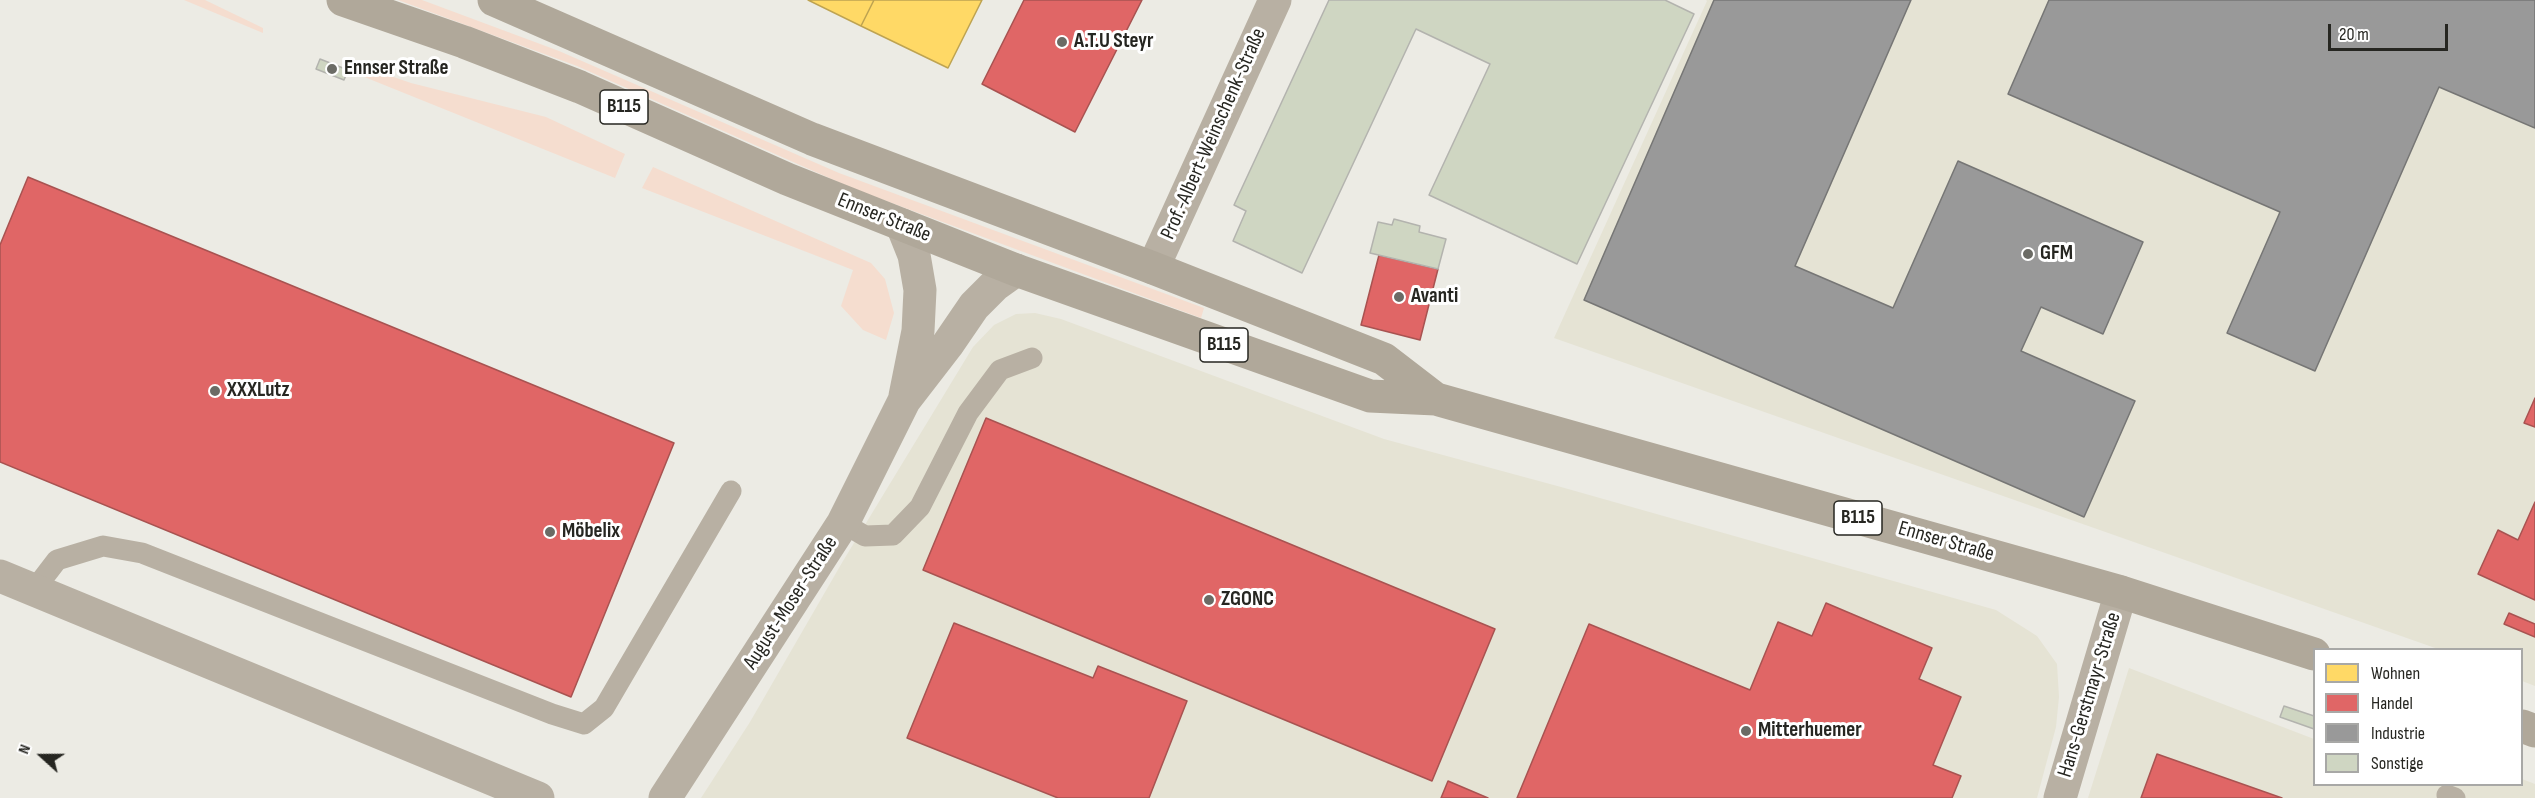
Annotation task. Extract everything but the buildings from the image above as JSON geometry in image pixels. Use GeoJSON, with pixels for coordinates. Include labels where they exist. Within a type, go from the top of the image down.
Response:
{"type":"FeatureCollection","features":[{"type":"Feature","properties":{"kind":"main road","name":"Ennser Straße"},"geometry":{"type":"LineString","coordinates":[[343,0],[464,42],[580,87],[787,179],[1016,270],[1370,396],[1436,399],[2121,592],[2313,654]]}},
{"type":"Feature","properties":{"kind":"main road","name":"Ennser Straße"},"geometry":{"type":"LineString","coordinates":[[494,0],[812,139],[1153,268],[1384,359],[1436,399]]}},
{"type":"Feature","properties":{"kind":"street","name":"Prof.-Albert-Weinschenk-Straße"},"geometry":{"type":"LineString","coordinates":[[1153,268],[1275,0]]}},
{"type":"Feature","properties":{"kind":"street","name":"August-Moser-Straße"},"geometry":{"type":"LineString","coordinates":[[902,225],[914,255],[920,290],[918,331],[904,401]]}},
{"type":"Feature","properties":{"kind":"street","name":"August-Moser-Straße"},"geometry":{"type":"LineString","coordinates":[[665,798],[843,523],[904,401],[974,306],[995,285],[1016,270]]}},
{"type":"Feature","properties":{"kind":"street"},"geometry":{"type":"LineString","coordinates":[[0,576],[537,798]]}},
{"type":"Feature","properties":{"kind":"street","name":"Hans-Gerstmayr-Straße"},"geometry":{"type":"LineString","coordinates":[[2060,798],[2121,592]]}},
{"type":"Feature","properties":{"kind":"lane"},"geometry":{"type":"LineString","coordinates":[[843,523],[865,536],[892,535],[920,507],[968,413],[1000,370],[1032,358]]}},
{"type":"Feature","properties":{"kind":"lane"},"geometry":{"type":"LineString","coordinates":[[34,590],[57,560],[103,546],[142,553],[552,714],[584,724],[604,708],[731,491]]}},
{"type":"Feature","properties":{"kind":"shaded area"},"geometry":{"type":"Polygon","coordinates":[[[184,0],[205,0],[263,28],[263,33],[184,0]]]}},
{"type":"Feature","properties":{"kind":"shaded area"},"geometry":{"type":"Polygon","coordinates":[[[398,0],[422,0],[559,51],[839,173],[1204,308],[1201,318],[854,189],[577,66],[398,0]]]}},
{"type":"Feature","properties":{"kind":"shaded area","name":"GFM"},"geometry":{"type":"Polygon","coordinates":[[[2535,0],[2535,686],[2523,681],[2523,648],[2435,648],[1554,338],[1707,1],[2535,0]]]}},
{"type":"Feature","properties":{"kind":"shaded area"},"geometry":{"type":"Polygon","coordinates":[[[353,63],[411,83],[546,117],[625,154],[615,178],[352,72],[353,63]]]}},
{"type":"Feature","properties":{"kind":"shaded area"},"geometry":{"type":"Polygon","coordinates":[[[653,167],[871,263],[885,279],[894,313],[886,340],[863,330],[841,306],[853,270],[642,188],[653,167]]]}},
{"type":"Feature","properties":{"kind":"shaded area"},"geometry":{"type":"Polygon","coordinates":[[[1035,313],[1061,319],[1384,439],[1996,610],[2037,636],[2057,664],[2059,697],[2056,727],[2037,798],[701,798],[750,722],[843,561],[973,347],[994,325],[1016,314],[1035,313]]]}},
{"type":"Feature","properties":{"kind":"shaded area"},"geometry":{"type":"Polygon","coordinates":[[[2129,668],[2313,739],[2313,786],[2523,786],[2523,779],[2535,784],[2535,798],[2088,798],[2129,668]]]}},
{"type":"Feature","properties":{"kind":"place","name":"A.T.U Steyr"},"geometry":{"type":"Point","coordinates":[1062,42]}},
{"type":"Feature","properties":{"kind":"place","name":"Ennser Straße"},"geometry":{"type":"Point","coordinates":[332,69]}},
{"type":"Feature","properties":{"kind":"place","name":"GFM"},"geometry":{"type":"Point","coordinates":[2028,254]}},
{"type":"Feature","properties":{"kind":"place","name":"Avanti"},"geometry":{"type":"Point","coordinates":[1399,297]}},
{"type":"Feature","properties":{"kind":"place","name":"XXXLutz"},"geometry":{"type":"Point","coordinates":[215,391]}},
{"type":"Feature","properties":{"kind":"place","name":"Möbelix"},"geometry":{"type":"Point","coordinates":[550,532]}},
{"type":"Feature","properties":{"kind":"place","name":"ZGONC"},"geometry":{"type":"Point","coordinates":[1209,600]}},
{"type":"Feature","properties":{"kind":"place","name":"Mitterhuemer"},"geometry":{"type":"Point","coordinates":[1746,731]}}]}
